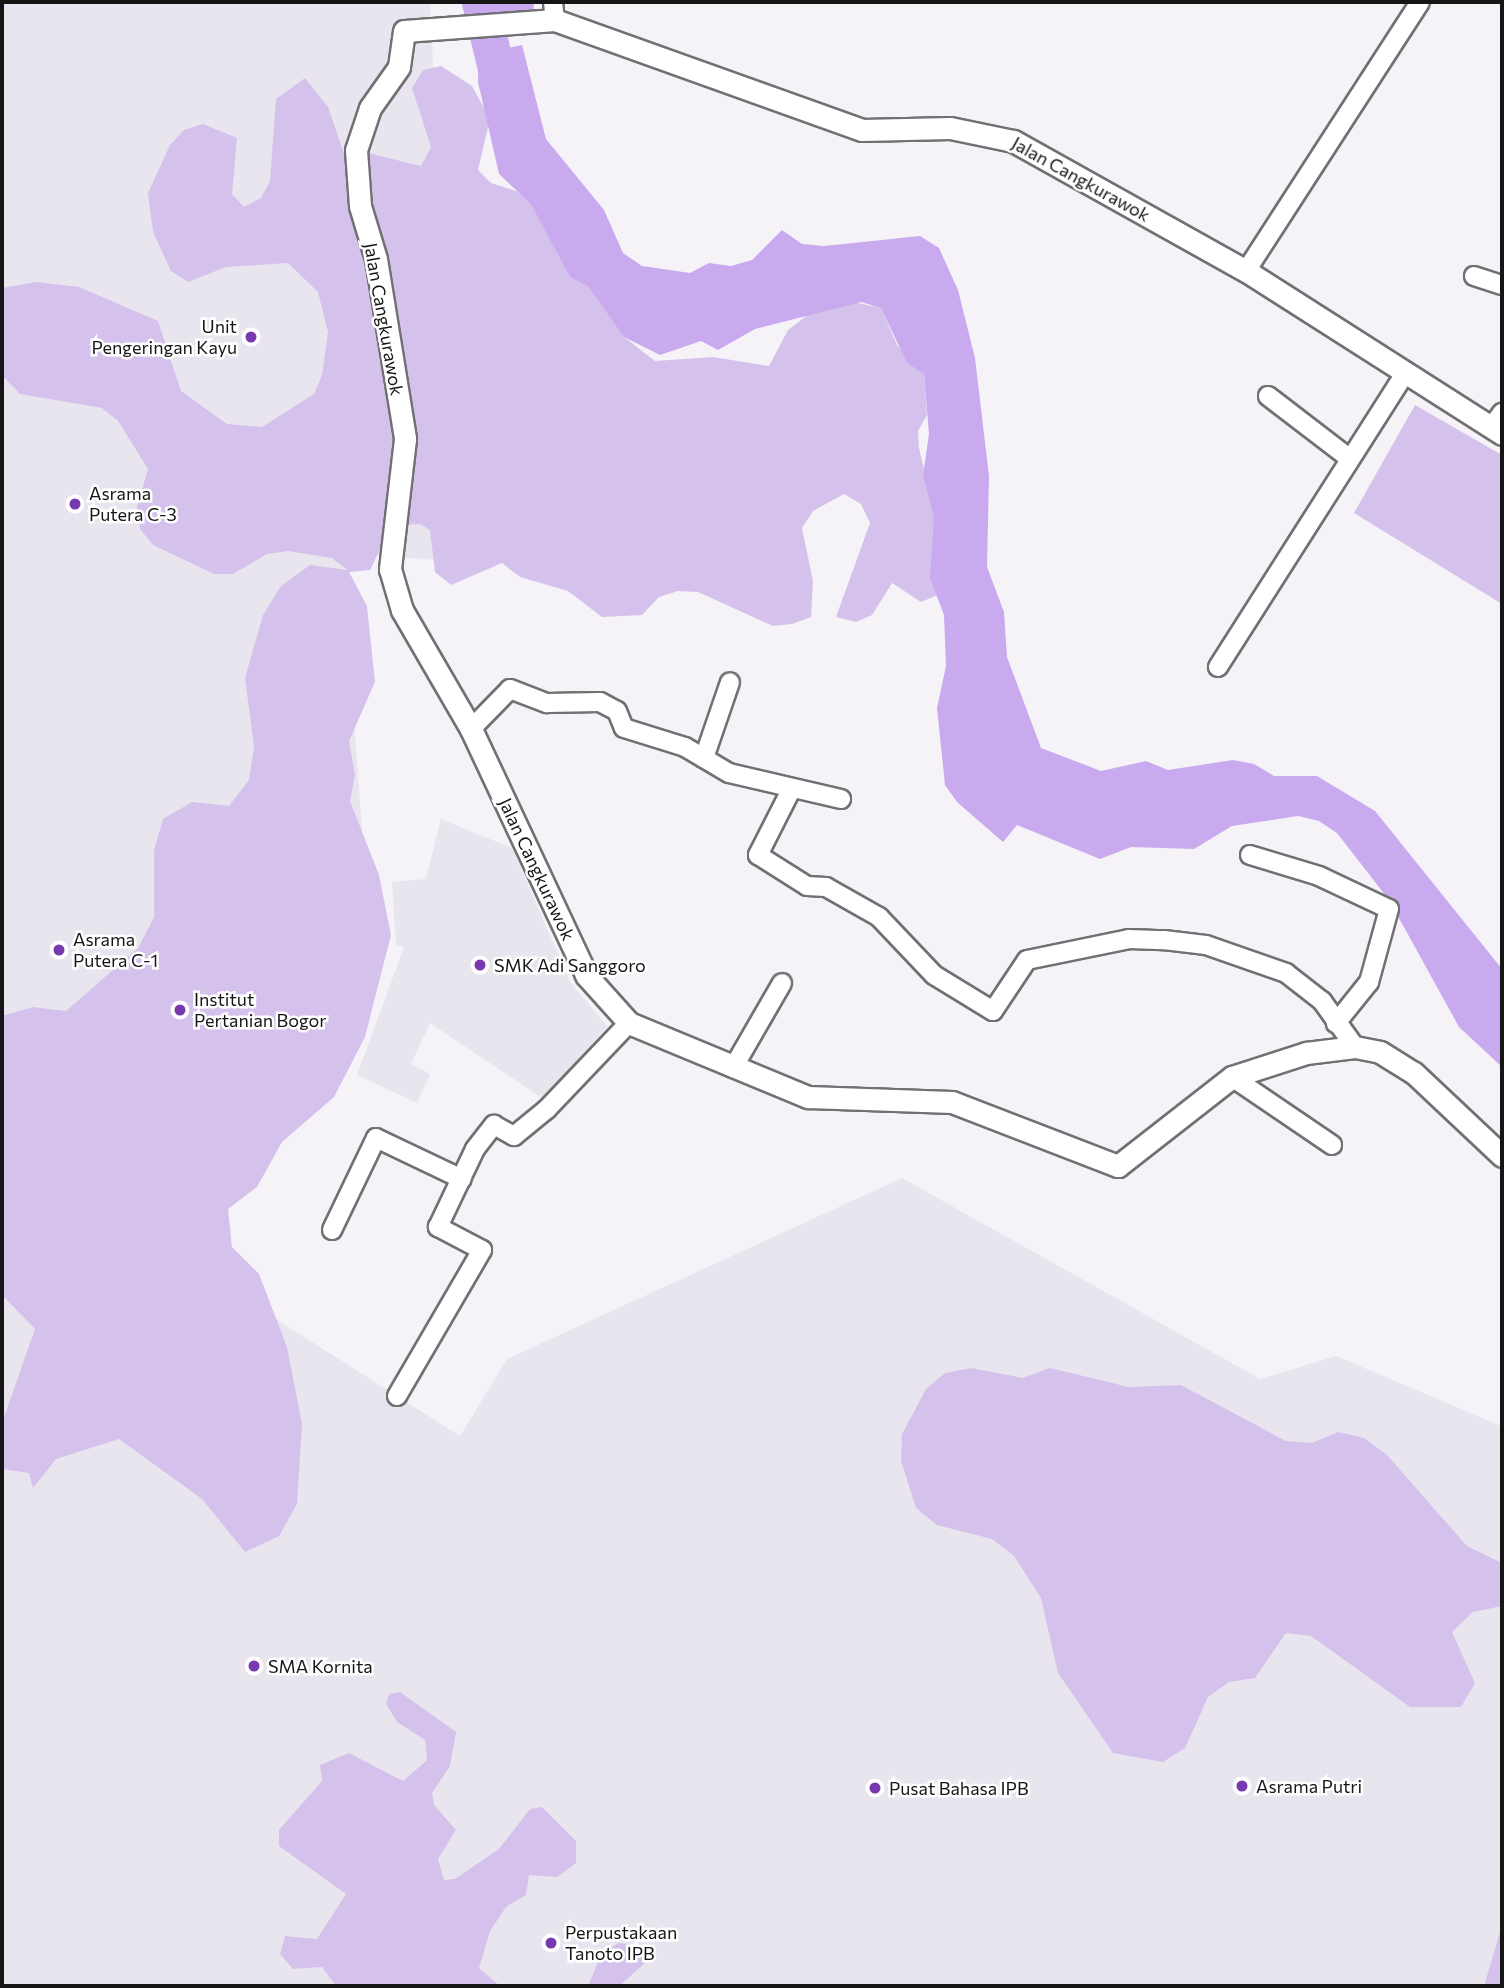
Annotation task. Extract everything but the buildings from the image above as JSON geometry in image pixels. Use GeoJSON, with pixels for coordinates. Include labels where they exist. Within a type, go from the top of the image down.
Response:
{"type":"FeatureCollection","features":[{"type":"Feature","properties":{"kind":"street"},"geometry":{"type":"LineString","coordinates":[[1246,271],[1420,2]]}},
{"type":"Feature","properties":{"kind":"street","name":"Jalan Cangkurawok"},"geometry":{"type":"LineString","coordinates":[[1499,425],[1405,374],[1246,271],[989,132],[862,130],[548,14],[404,30],[399,67],[370,108],[356,150],[360,206],[376,259],[405,439],[390,569],[431,668],[471,729],[586,975],[629,1023],[808,1097],[952,1102],[1118,1166],[1232,1077],[1306,1053],[1355,1047],[1380,1052],[1414,1073],[1502,1156]]}},
{"type":"Feature","properties":{"kind":"street"},"geometry":{"type":"LineString","coordinates":[[1474,276],[1502,285]]}},
{"type":"Feature","properties":{"kind":"street"},"geometry":{"type":"LineString","coordinates":[[1217,667],[1405,374]]}},
{"type":"Feature","properties":{"kind":"street"},"geometry":{"type":"LineString","coordinates":[[1268,396],[1350,459]]}},
{"type":"Feature","properties":{"kind":"street"},"geometry":{"type":"LineString","coordinates":[[704,758],[730,682]]}},
{"type":"Feature","properties":{"kind":"street"},"geometry":{"type":"LineString","coordinates":[[471,729],[510,690],[547,704],[600,702],[617,711],[624,728],[791,790],[841,799]]}},
{"type":"Feature","properties":{"kind":"street"},"geometry":{"type":"LineString","coordinates":[[791,790],[758,855],[807,886],[825,887],[879,917],[934,975],[993,1011],[1027,960],[1129,939],[1164,940],[1206,945],[1286,973],[1322,1001],[1355,1047]]}},
{"type":"Feature","properties":{"kind":"street"},"geometry":{"type":"LineString","coordinates":[[1250,855],[1319,876],[1389,909],[1370,982],[1336,1023]]}},
{"type":"Feature","properties":{"kind":"street"},"geometry":{"type":"LineString","coordinates":[[733,1068],[782,983]]}},
{"type":"Feature","properties":{"kind":"street"},"geometry":{"type":"LineString","coordinates":[[397,1396],[482,1250],[438,1227],[494,1125],[514,1136],[584,1076],[629,1023]]}},
{"type":"Feature","properties":{"kind":"street"},"geometry":{"type":"LineString","coordinates":[[1232,1077],[1332,1144]]}},
{"type":"Feature","properties":{"kind":"street"},"geometry":{"type":"LineString","coordinates":[[332,1230],[376,1138],[462,1179]]}},
{"type":"Feature","properties":{"kind":"shaded area","name":"Institut Pertanian Bogor"},"geometry":{"type":"Polygon","coordinates":[[[2,2],[430,2],[458,562],[342,552],[372,970],[180,1258],[460,1436],[507,1359],[902,1178],[1260,1379],[1336,1356],[1501,1426],[1502,1986],[2,1986],[2,2]]]}},
{"type":"Feature","properties":{"kind":"shaded area"},"geometry":{"type":"Polygon","coordinates":[[[470,2],[534,2],[533,16],[474,17],[470,2]]]}},
{"type":"Feature","properties":{"kind":"shaded area"},"geometry":{"type":"Polygon","coordinates":[[[522,45],[546,139],[604,210],[623,253],[642,266],[690,273],[709,263],[731,266],[752,260],[782,230],[802,244],[824,246],[920,236],[939,248],[958,290],[975,358],[989,476],[987,567],[1004,612],[1007,657],[1041,748],[1101,771],[1146,761],[1168,770],[1233,760],[1254,764],[1274,776],[1317,776],[1375,811],[1502,969],[1502,1067],[1459,1027],[1389,900],[1337,833],[1319,821],[1298,816],[1232,826],[1194,849],[1131,847],[1100,859],[1017,825],[1003,842],[957,802],[945,785],[937,708],[946,666],[944,615],[930,578],[934,517],[923,475],[929,434],[924,374],[907,363],[881,308],[861,302],[755,329],[718,350],[701,341],[660,355],[624,337],[588,286],[570,277],[531,204],[499,174],[478,82],[479,54],[522,45]]]}},
{"type":"Feature","properties":{"kind":"shaded area"},"geometry":{"type":"Polygon","coordinates":[[[441,66],[472,86],[490,119],[478,170],[491,183],[532,196],[570,277],[606,289],[624,337],[655,361],[713,357],[769,366],[788,330],[831,297],[881,308],[897,345],[924,374],[927,415],[918,431],[919,448],[930,495],[943,506],[945,592],[921,602],[892,583],[872,615],[856,622],[836,617],[870,523],[861,504],[844,494],[813,511],[802,528],[813,581],[811,617],[792,624],[773,626],[698,592],[678,591],[659,597],[642,615],[602,617],[568,591],[520,577],[502,563],[451,585],[435,572],[430,530],[420,524],[400,525],[386,537],[370,570],[349,572],[367,606],[375,682],[349,741],[355,775],[350,801],[379,875],[391,935],[365,1037],[334,1097],[282,1142],[257,1187],[228,1209],[232,1247],[259,1274],[287,1347],[302,1424],[297,1504],[279,1536],[245,1552],[202,1499],[119,1439],[56,1459],[33,1488],[29,1473],[2,1469],[2,1423],[35,1329],[2,1295],[2,1016],[33,1007],[66,1011],[138,948],[154,917],[154,850],[163,819],[192,802],[229,806],[249,780],[254,747],[245,678],[263,615],[281,586],[310,565],[347,570],[332,558],[288,551],[267,554],[233,574],[214,574],[153,545],[140,529],[137,507],[148,469],[118,421],[102,408],[20,394],[2,375],[2,288],[37,282],[79,287],[158,321],[181,391],[227,424],[262,427],[314,394],[322,375],[328,332],[318,292],[288,263],[226,267],[188,282],[171,271],[153,232],[148,193],[170,145],[184,130],[203,124],[237,138],[232,194],[244,207],[261,198],[270,181],[276,99],[305,78],[328,107],[346,159],[356,150],[421,166],[431,147],[412,88],[423,70],[441,66]]]}},
{"type":"Feature","properties":{"kind":"shaded area"},"geometry":{"type":"Polygon","coordinates":[[[1415,405],[1502,455],[1502,604],[1354,513],[1415,405]]]}},
{"type":"Feature","properties":{"kind":"shaded area","name":"SMK Adi Sanggoro"},"geometry":{"type":"Polygon","coordinates":[[[441,819],[512,848],[571,983],[607,1026],[545,1100],[430,1023],[411,1064],[430,1074],[417,1103],[357,1075],[404,947],[396,945],[392,882],[426,879],[441,819]]]}},
{"type":"Feature","properties":{"kind":"shaded area"},"geometry":{"type":"Polygon","coordinates":[[[971,1368],[1023,1378],[1050,1368],[1129,1387],[1181,1385],[1286,1441],[1312,1443],[1338,1432],[1364,1438],[1387,1455],[1467,1546],[1502,1563],[1502,1606],[1473,1612],[1452,1632],[1475,1683],[1461,1707],[1410,1707],[1311,1636],[1286,1633],[1255,1678],[1229,1682],[1208,1697],[1185,1748],[1163,1762],[1113,1753],[1058,1673],[1041,1598],[1014,1556],[992,1539],[937,1525],[916,1508],[901,1461],[902,1434],[926,1389],[945,1373],[971,1368]]]}},
{"type":"Feature","properties":{"kind":"shaded area"},"geometry":{"type":"Polygon","coordinates":[[[400,1692],[456,1732],[450,1766],[432,1793],[434,1805],[456,1830],[438,1859],[444,1880],[455,1879],[499,1849],[530,1809],[542,1807],[576,1841],[576,1863],[557,1877],[529,1875],[526,1895],[506,1907],[490,1931],[479,1968],[500,1986],[336,1986],[322,1967],[293,1969],[280,1954],[285,1936],[317,1939],[346,1894],[279,1846],[279,1830],[322,1781],[320,1765],[349,1753],[403,1781],[427,1760],[425,1740],[397,1722],[386,1704],[389,1694],[400,1692]]]}},
{"type":"Feature","properties":{"kind":"shaded area"},"geometry":{"type":"Polygon","coordinates":[[[1502,1925],[1502,1986],[1484,1986],[1502,1925]]]}},
{"type":"Feature","properties":{"kind":"shaded area"},"geometry":{"type":"Polygon","coordinates":[[[619,1943],[637,1945],[649,1955],[644,1964],[619,1986],[588,1986],[602,1952],[619,1943]]]}},
{"type":"Feature","properties":{"kind":"waterway"},"geometry":{"type":"LineString","coordinates":[[480,2],[503,98]]}},
{"type":"Feature","properties":{"kind":"place","name":"Unit Pengeringan Kayu"},"geometry":{"type":"Point","coordinates":[251,337]}},
{"type":"Feature","properties":{"kind":"place","name":"Asrama Putera C-3"},"geometry":{"type":"Point","coordinates":[75,504]}},
{"type":"Feature","properties":{"kind":"place","name":"Asrama Putera C-1"},"geometry":{"type":"Point","coordinates":[59,950]}},
{"type":"Feature","properties":{"kind":"place","name":"SMK Adi Sanggoro"},"geometry":{"type":"Point","coordinates":[480,965]}},
{"type":"Feature","properties":{"kind":"place","name":"Institut Pertanian Bogor"},"geometry":{"type":"Point","coordinates":[180,1010]}},
{"type":"Feature","properties":{"kind":"place","name":"SMA Kornita"},"geometry":{"type":"Point","coordinates":[254,1666]}},
{"type":"Feature","properties":{"kind":"place","name":"Asrama Putri"},"geometry":{"type":"Point","coordinates":[1242,1786]}},
{"type":"Feature","properties":{"kind":"place","name":"Pusat Bahasa IPB"},"geometry":{"type":"Point","coordinates":[875,1788]}},
{"type":"Feature","properties":{"kind":"place","name":"Perpustakaan Tanoto IPB"},"geometry":{"type":"Point","coordinates":[551,1943]}}]}
